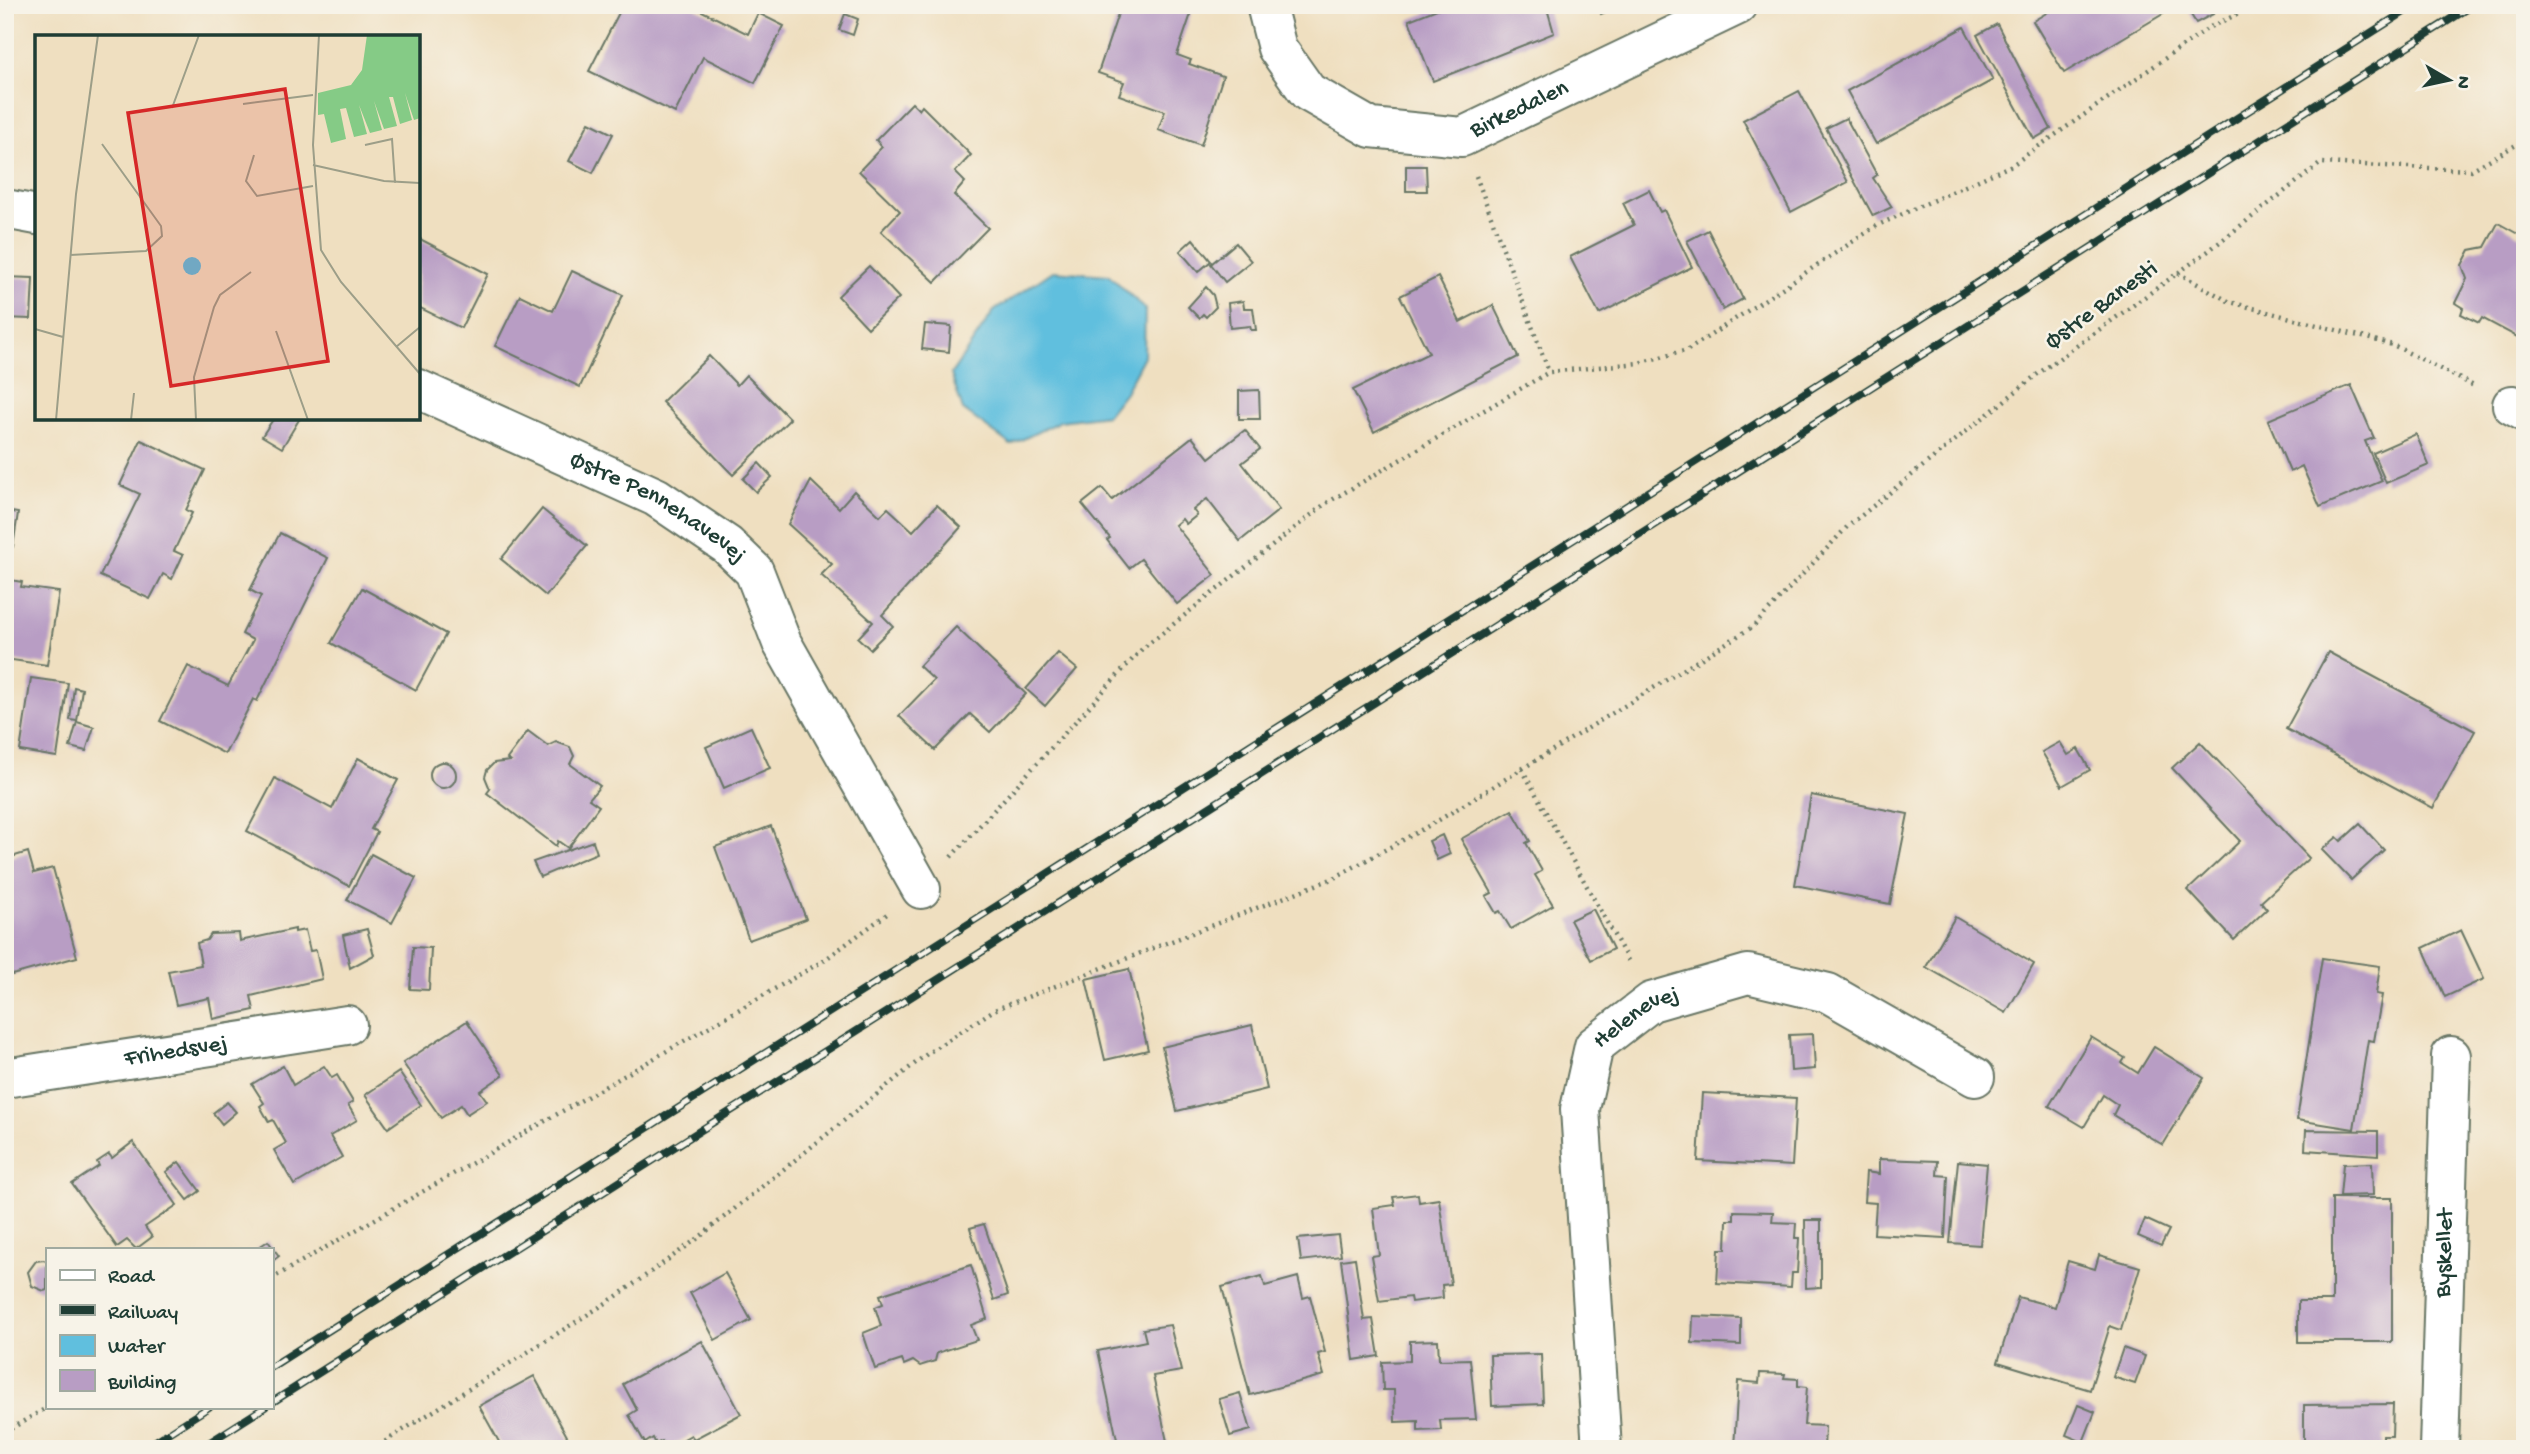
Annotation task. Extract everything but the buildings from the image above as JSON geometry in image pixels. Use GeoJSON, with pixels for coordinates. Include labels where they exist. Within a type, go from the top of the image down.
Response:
{"type":"FeatureCollection","features":[{"type":"Feature","properties":{"kind":"street","name":"Birkedalen"},"geometry":{"type":"LineString","coordinates":[[1266,5],[1277,48],[1308,92],[1371,128],[1462,137],[1738,5]]}},
{"type":"Feature","properties":{"kind":"street"},"geometry":{"type":"LineString","coordinates":[[5,209],[35,215]]}},
{"type":"Feature","properties":{"kind":"street","name":"Østre Pennehavevej"},"geometry":{"type":"LineString","coordinates":[[420,390],[656,497],[727,545],[754,571],[782,643],[921,889]]}},
{"type":"Feature","properties":{"kind":"street","name":"Helenevej"},"geometry":{"type":"LineString","coordinates":[[1602,1449],[1580,1109],[1594,1046],[1651,1002],[1748,974],[1828,993],[1975,1077]]}},
{"type":"Feature","properties":{"kind":"street","name":"Frihedsvej"},"geometry":{"type":"LineString","coordinates":[[5,1078],[347,1025]]}},
{"type":"Feature","properties":{"kind":"street","name":"Byskellet"},"geometry":{"type":"LineString","coordinates":[[2440,1449],[2451,1056]]}},
{"type":"Feature","properties":{"kind":"path"},"geometry":{"type":"LineString","coordinates":[[273,1278],[823,961],[921,889],[1142,649],[1325,504],[1549,372],[1639,363],[1688,350],[1878,225],[2012,165],[2210,27],[2257,5]]}},
{"type":"Feature","properties":{"kind":"path"},"geometry":{"type":"LineString","coordinates":[[1462,137],[1549,372]]}},
{"type":"Feature","properties":{"kind":"path","name":"Østre Banesti"},"geometry":{"type":"LineString","coordinates":[[373,1449],[614,1298],[697,1240],[928,1053],[994,1010],[1334,878],[1522,769],[1754,626],[1847,527],[2039,373],[2178,273],[2321,163],[2471,170],[2525,140]]}},
{"type":"Feature","properties":{"kind":"path"},"geometry":{"type":"LineString","coordinates":[[2178,273],[2230,302],[2393,345],[2518,409]]}},
{"type":"Feature","properties":{"kind":"path"},"geometry":{"type":"LineString","coordinates":[[1522,769],[1651,1002]]}},
{"type":"Feature","properties":{"kind":"path"},"geometry":{"type":"LineString","coordinates":[[5,1432],[46,1408]]}},
{"type":"Feature","properties":{"kind":"water"},"geometry":{"type":"Polygon","coordinates":[[[1053,271],[1109,275],[1145,309],[1144,356],[1125,392],[1107,415],[1060,421],[1011,445],[963,410],[951,374],[994,311],[1053,271]]]}},
{"type":"Feature","properties":{"kind":"railway"},"geometry":{"type":"LineString","coordinates":[[273,1366],[2415,5]]}},
{"type":"Feature","properties":{"kind":"railway"},"geometry":{"type":"LineString","coordinates":[[273,1402],[2473,5]]}},
{"type":"Feature","properties":{"kind":"railway"},"geometry":{"type":"LineString","coordinates":[[143,1449],[207,1408]]}},
{"type":"Feature","properties":{"kind":"railway"},"geometry":{"type":"LineString","coordinates":[[199,1449],[263,1408]]}}]}
